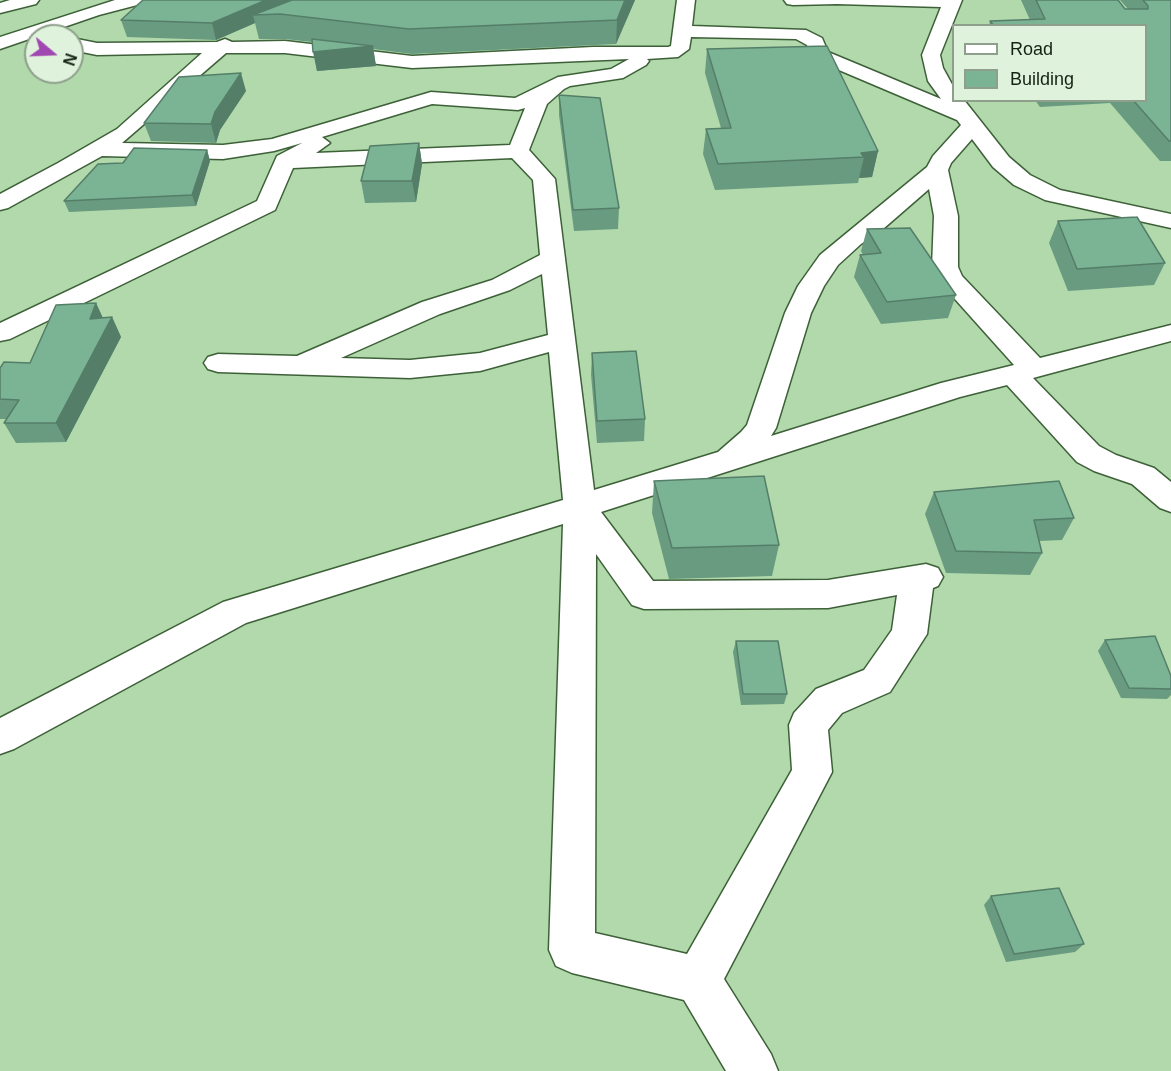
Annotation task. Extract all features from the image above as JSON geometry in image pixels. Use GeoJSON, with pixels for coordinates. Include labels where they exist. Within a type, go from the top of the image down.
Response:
{"type":"FeatureCollection","features":[{"type":"Feature","properties":{"kind":"street"},"geometry":{"type":"LineString","coordinates":[[0,8],[30,0]]}},
{"type":"Feature","properties":{"kind":"street"},"geometry":{"type":"LineString","coordinates":[[64,24],[135,0]]}},
{"type":"Feature","properties":{"kind":"street"},"geometry":{"type":"LineString","coordinates":[[84,46],[97,49],[218,50],[285,47],[412,62],[593,53],[672,53],[680,49],[686,0]]}},
{"type":"Feature","properties":{"kind":"street"},"geometry":{"type":"LineString","coordinates":[[791,0],[831,0]]}},
{"type":"Feature","properties":{"kind":"street"},"geometry":{"type":"LineString","coordinates":[[842,0],[952,1],[938,81],[952,98]]}},
{"type":"Feature","properties":{"kind":"street"},"geometry":{"type":"LineString","coordinates":[[0,203],[100,149],[124,133],[218,50],[234,39],[262,28]]}},
{"type":"Feature","properties":{"kind":"street"},"geometry":{"type":"LineString","coordinates":[[682,31],[800,34],[815,42],[820,55],[970,121]]}},
{"type":"Feature","properties":{"kind":"street"},"geometry":{"type":"LineString","coordinates":[[0,43],[24,37]]}},
{"type":"Feature","properties":{"kind":"street"},"geometry":{"type":"LineString","coordinates":[[100,149],[223,152],[274,145],[431,98],[518,104],[566,81],[616,74],[651,54]]}},
{"type":"Feature","properties":{"kind":"street"},"geometry":{"type":"LineString","coordinates":[[518,151],[538,101],[566,81]]}},
{"type":"Feature","properties":{"kind":"street"},"geometry":{"type":"LineString","coordinates":[[955,102],[1001,162],[1022,180],[1053,195],[1171,221]]}},
{"type":"Feature","properties":{"kind":"street"},"geometry":{"type":"LineString","coordinates":[[0,333],[267,206],[285,161],[366,119]]}},
{"type":"Feature","properties":{"kind":"street"},"geometry":{"type":"LineString","coordinates":[[723,462],[752,440],[761,428],[798,313],[811,286],[829,260],[937,170],[941,160],[970,121]]}},
{"type":"Feature","properties":{"kind":"street"},"geometry":{"type":"LineString","coordinates":[[285,161],[518,151],[544,179],[580,507],[573,950],[698,980],[754,1071]]}},
{"type":"Feature","properties":{"kind":"street"},"geometry":{"type":"LineString","coordinates":[[937,170],[946,216],[945,267],[950,279],[1088,454],[1105,464],[1143,476],[1171,500]]}},
{"type":"Feature","properties":{"kind":"street"},"geometry":{"type":"LineString","coordinates":[[300,366],[431,308],[501,285],[553,258]]}},
{"type":"Feature","properties":{"kind":"street"},"geometry":{"type":"LineString","coordinates":[[0,737],[235,612],[580,507],[951,390],[1171,333]]}},
{"type":"Feature","properties":{"kind":"street"},"geometry":{"type":"LineString","coordinates":[[218,363],[410,369],[468,363],[562,340]]}},
{"type":"Feature","properties":{"kind":"street"},"geometry":{"type":"LineString","coordinates":[[580,507],[644,595],[828,594],[922,578],[909,634],[877,681],[829,701],[808,725],[812,772],[698,980]]}},
{"type":"Feature","properties":{"kind":"building"},"geometry":{"type":"Polygon","coordinates":[[[143,0],[266,0],[212,23],[121,20],[143,0]]]}},
{"type":"Feature","properties":{"kind":"building"},"geometry":{"type":"Polygon","coordinates":[[[292,0],[625,0],[617,20],[409,29],[280,14],[253,15],[292,0]]]}},
{"type":"Feature","properties":{"kind":"building"},"geometry":{"type":"Polygon","coordinates":[[[1036,0],[1118,0],[1125,9],[1148,9],[1143,0],[1171,0],[1171,141],[1135,102],[1147,102],[1147,24],[992,24],[990,21],[1045,19],[1036,0]]]}},
{"type":"Feature","properties":{"kind":"building"},"geometry":{"type":"Polygon","coordinates":[[[312,39],[373,46],[313,52],[312,39]]]}},
{"type":"Feature","properties":{"kind":"building"},"geometry":{"type":"Polygon","coordinates":[[[827,46],[878,151],[861,153],[864,157],[718,164],[706,129],[731,128],[707,49],[827,46]]]}},
{"type":"Feature","properties":{"kind":"building"},"geometry":{"type":"Polygon","coordinates":[[[241,73],[215,112],[211,124],[144,123],[179,77],[241,73]]]}},
{"type":"Feature","properties":{"kind":"building"},"geometry":{"type":"Polygon","coordinates":[[[559,95],[600,98],[619,208],[573,210],[559,95]]]}},
{"type":"Feature","properties":{"kind":"building"},"geometry":{"type":"Polygon","coordinates":[[[419,143],[412,181],[361,181],[370,146],[419,143]]]}},
{"type":"Feature","properties":{"kind":"building"},"geometry":{"type":"Polygon","coordinates":[[[134,148],[207,150],[192,195],[64,201],[98,164],[123,163],[134,148]]]}},
{"type":"Feature","properties":{"kind":"building"},"geometry":{"type":"Polygon","coordinates":[[[1137,217],[1165,263],[1077,269],[1058,221],[1137,217]]]}},
{"type":"Feature","properties":{"kind":"building"},"geometry":{"type":"Polygon","coordinates":[[[910,228],[956,295],[887,302],[860,255],[881,253],[867,229],[910,228]]]}},
{"type":"Feature","properties":{"kind":"building"},"geometry":{"type":"Polygon","coordinates":[[[96,303],[90,319],[112,317],[56,423],[4,423],[19,400],[0,399],[0,368],[4,362],[30,363],[56,305],[96,303]]]}},
{"type":"Feature","properties":{"kind":"building"},"geometry":{"type":"Polygon","coordinates":[[[636,351],[645,419],[597,421],[592,353],[636,351]]]}},
{"type":"Feature","properties":{"kind":"building"},"geometry":{"type":"Polygon","coordinates":[[[764,476],[779,545],[672,548],[654,481],[764,476]]]}},
{"type":"Feature","properties":{"kind":"building"},"geometry":{"type":"Polygon","coordinates":[[[1059,481],[1074,518],[1034,520],[1042,553],[956,551],[934,492],[1059,481]]]}},
{"type":"Feature","properties":{"kind":"building"},"geometry":{"type":"Polygon","coordinates":[[[1155,636],[1171,676],[1171,689],[1129,688],[1105,640],[1155,636]]]}},
{"type":"Feature","properties":{"kind":"building"},"geometry":{"type":"Polygon","coordinates":[[[736,641],[778,641],[787,694],[743,694],[736,641]]]}},
{"type":"Feature","properties":{"kind":"building"},"geometry":{"type":"Polygon","coordinates":[[[1059,888],[1084,944],[1014,954],[991,896],[1059,888]]]}}]}
